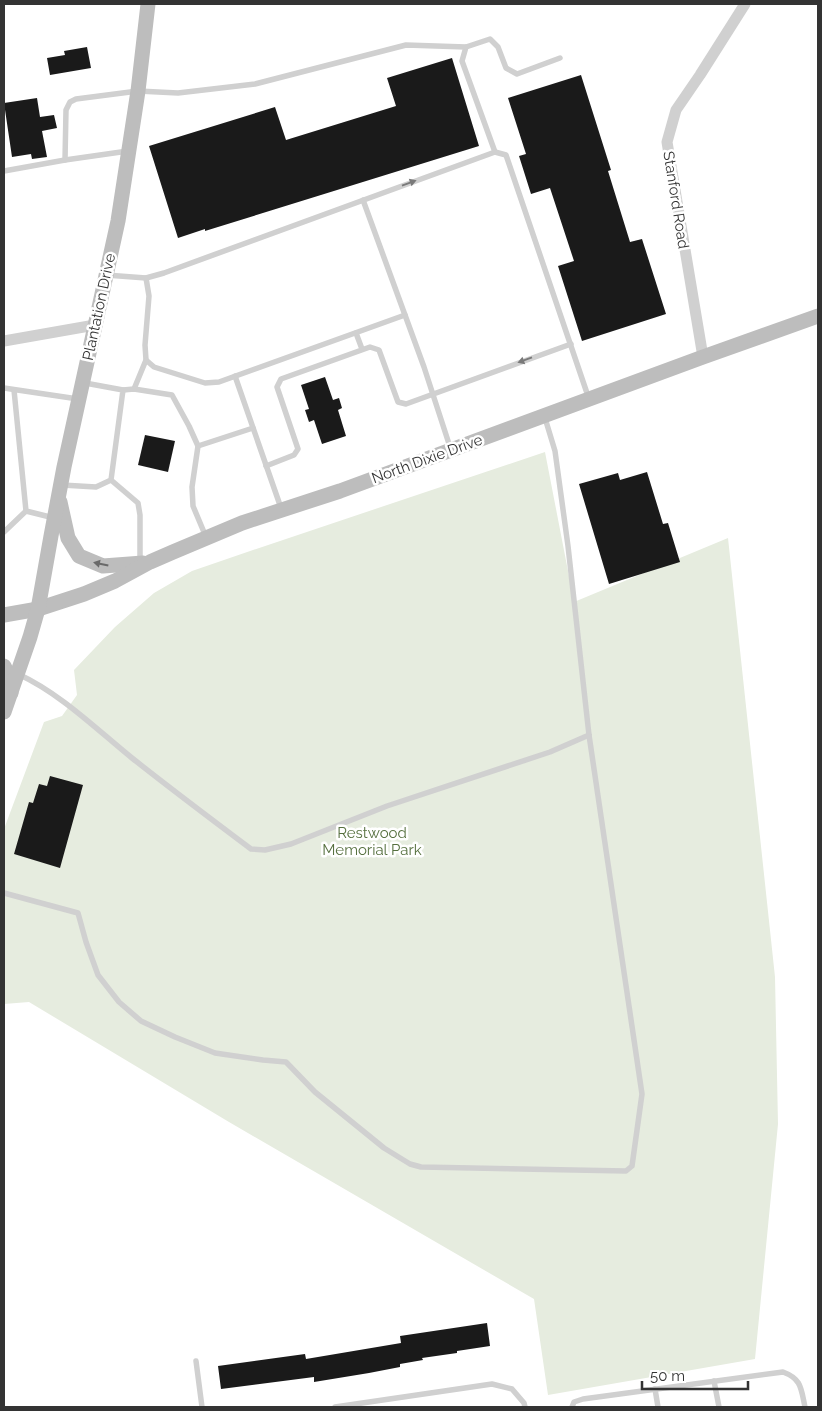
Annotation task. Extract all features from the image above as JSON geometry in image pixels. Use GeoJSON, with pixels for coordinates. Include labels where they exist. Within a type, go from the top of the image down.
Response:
{"type":"FeatureCollection","features":[{"type":"Feature","properties":{"kind":"main road","name":"Plantation Drive"},"geometry":{"type":"LineString","coordinates":[[6,702],[18,674],[38,609],[54,518],[82,382],[118,221],[138,91],[148,4]]}},
{"type":"Feature","properties":{"kind":"main road","name":"North Dixie Drive"},"geometry":{"type":"LineString","coordinates":[[4,614],[38,609],[84,594],[115,581],[145,563],[242,523],[340,491],[818,316]]}},
{"type":"Feature","properties":{"kind":"main road"},"geometry":{"type":"LineString","coordinates":[[60,489],[68,538],[79,556],[103,566],[145,563]]}},
{"type":"Feature","properties":{"kind":"main road"},"geometry":{"type":"LineString","coordinates":[[4,666],[7,672],[6,702]]}},
{"type":"Feature","properties":{"kind":"street","name":"Stanford Road"},"geometry":{"type":"LineString","coordinates":[[702,357],[667,142],[676,110],[745,4]]}},
{"type":"Feature","properties":{"kind":"street"},"geometry":{"type":"LineString","coordinates":[[4,342],[95,324]]}},
{"type":"Feature","properties":{"kind":"lane"},"geometry":{"type":"LineString","coordinates":[[65,160],[66,110],[70,102],[76,99],[138,91],[178,94],[255,84],[406,45],[466,47],[490,39],[498,47],[506,68],[517,74],[560,58]]}},
{"type":"Feature","properties":{"kind":"lane"},"geometry":{"type":"LineString","coordinates":[[466,47],[462,61],[495,152]]}},
{"type":"Feature","properties":{"kind":"lane"},"geometry":{"type":"LineString","coordinates":[[4,171],[129,151]]}},
{"type":"Feature","properties":{"kind":"lane"},"geometry":{"type":"LineString","coordinates":[[106,275],[146,278],[164,273],[495,152],[506,155],[589,400]]}},
{"type":"Feature","properties":{"kind":"lane"},"geometry":{"type":"LineString","coordinates":[[363,200],[451,451]]}},
{"type":"Feature","properties":{"kind":"lane"},"geometry":{"type":"LineString","coordinates":[[134,389],[146,360],[144,345],[149,296],[146,278]]}},
{"type":"Feature","properties":{"kind":"lane"},"geometry":{"type":"LineString","coordinates":[[146,360],[154,367],[205,383],[219,382],[405,316]]}},
{"type":"Feature","properties":{"kind":"lane"},"geometry":{"type":"LineString","coordinates":[[356,333],[362,349]]}},
{"type":"Feature","properties":{"kind":"lane"},"geometry":{"type":"LineString","coordinates":[[266,466],[294,455],[298,449],[277,387],[281,378],[370,347],[379,350],[398,402],[406,404],[571,344]]}},
{"type":"Feature","properties":{"kind":"lane"},"geometry":{"type":"LineString","coordinates":[[235,376],[282,510]]}},
{"type":"Feature","properties":{"kind":"lane"},"geometry":{"type":"LineString","coordinates":[[82,382],[123,390],[134,389],[172,395],[198,446],[192,487],[193,506],[206,538]]}},
{"type":"Feature","properties":{"kind":"lane"},"geometry":{"type":"LineString","coordinates":[[4,388],[79,399]]}},
{"type":"Feature","properties":{"kind":"lane"},"geometry":{"type":"LineString","coordinates":[[14,390],[26,511]]}},
{"type":"Feature","properties":{"kind":"lane"},"geometry":{"type":"LineString","coordinates":[[112,480],[123,390]]}},
{"type":"Feature","properties":{"kind":"lane"},"geometry":{"type":"LineString","coordinates":[[4,893],[78,913],[98,976],[119,1002],[141,1021],[215,1053],[286,1062],[315,1092],[384,1148],[410,1164],[421,1168],[626,1171],[632,1166],[642,1094],[589,735],[568,546],[555,451],[544,416]]}},
{"type":"Feature","properties":{"kind":"lane"},"geometry":{"type":"LineString","coordinates":[[198,446],[253,428]]}},
{"type":"Feature","properties":{"kind":"lane"},"geometry":{"type":"LineString","coordinates":[[60,489],[96,486],[112,480]]}},
{"type":"Feature","properties":{"kind":"lane"},"geometry":{"type":"LineString","coordinates":[[112,480],[138,503],[145,563]]}},
{"type":"Feature","properties":{"kind":"lane"},"geometry":{"type":"LineString","coordinates":[[26,511],[54,518]]}},
{"type":"Feature","properties":{"kind":"lane"},"geometry":{"type":"LineString","coordinates":[[4,532],[26,511]]}},
{"type":"Feature","properties":{"kind":"lane"},"geometry":{"type":"LineString","coordinates":[[18,674],[56,695],[133,759],[251,849],[265,850],[291,844],[387,806],[550,752],[589,735]]}},
{"type":"Feature","properties":{"kind":"lane"},"geometry":{"type":"LineString","coordinates":[[196,1361],[202,1407]]}},
{"type":"Feature","properties":{"kind":"lane"},"geometry":{"type":"LineString","coordinates":[[572,1407],[574,1402],[583,1399],[783,1372],[793,1375],[801,1386],[805,1407]]}},
{"type":"Feature","properties":{"kind":"lane"},"geometry":{"type":"LineString","coordinates":[[714,1381],[719,1407]]}},
{"type":"Feature","properties":{"kind":"lane"},"geometry":{"type":"LineString","coordinates":[[335,1407],[492,1384],[512,1389],[524,1403],[525,1407]]}},
{"type":"Feature","properties":{"kind":"lane"},"geometry":{"type":"LineString","coordinates":[[655,1389],[658,1407]]}},
{"type":"Feature","properties":{"kind":"green space","name":"Restwood Memorial Park"},"geometry":{"type":"Polygon","coordinates":[[[545,452],[574,602],[728,538],[775,977],[778,1124],[755,1359],[548,1395],[534,1299],[229,1122],[29,1002],[4,1004],[4,829],[44,722],[62,716],[77,695],[74,670],[115,627],[154,593],[192,571],[545,452]]]}},
{"type":"Feature","properties":{"kind":"building"},"geometry":{"type":"Polygon","coordinates":[[[87,47],[91,68],[50,75],[47,58],[65,55],[64,51],[87,47]]]}},
{"type":"Feature","properties":{"kind":"building"},"geometry":{"type":"Polygon","coordinates":[[[452,58],[479,146],[178,238],[149,146],[275,107],[286,140],[396,106],[387,78],[452,58]]]}},
{"type":"Feature","properties":{"kind":"building"},"geometry":{"type":"Polygon","coordinates":[[[581,75],[611,170],[608,171],[630,242],[642,239],[666,314],[582,341],[558,266],[574,261],[550,188],[531,194],[519,156],[526,154],[508,98],[581,75]]]}},
{"type":"Feature","properties":{"kind":"building"},"geometry":{"type":"Polygon","coordinates":[[[37,98],[40,117],[54,115],[57,128],[42,131],[47,157],[32,159],[31,154],[12,157],[4,103],[37,98]]]}},
{"type":"Feature","properties":{"kind":"building"},"geometry":{"type":"Polygon","coordinates":[[[325,377],[333,400],[339,398],[342,408],[338,410],[346,436],[322,444],[314,420],[309,422],[305,410],[309,409],[301,385],[325,377]]]}},
{"type":"Feature","properties":{"kind":"building"},"geometry":{"type":"Polygon","coordinates":[[[145,435],[175,441],[168,472],[138,465],[145,435]]]}},
{"type":"Feature","properties":{"kind":"building"},"geometry":{"type":"Polygon","coordinates":[[[647,472],[663,524],[668,523],[680,562],[609,584],[579,484],[618,473],[620,480],[647,472]]]}},
{"type":"Feature","properties":{"kind":"building"},"geometry":{"type":"Polygon","coordinates":[[[50,776],[83,785],[60,868],[14,854],[29,802],[33,803],[39,784],[47,786],[50,776]]]}},
{"type":"Feature","properties":{"kind":"building"},"geometry":{"type":"Polygon","coordinates":[[[487,1323],[490,1346],[422,1358],[423,1360],[400,1364],[400,1367],[314,1382],[314,1377],[221,1389],[218,1366],[305,1354],[306,1359],[401,1343],[400,1336],[487,1323]]]}}]}
